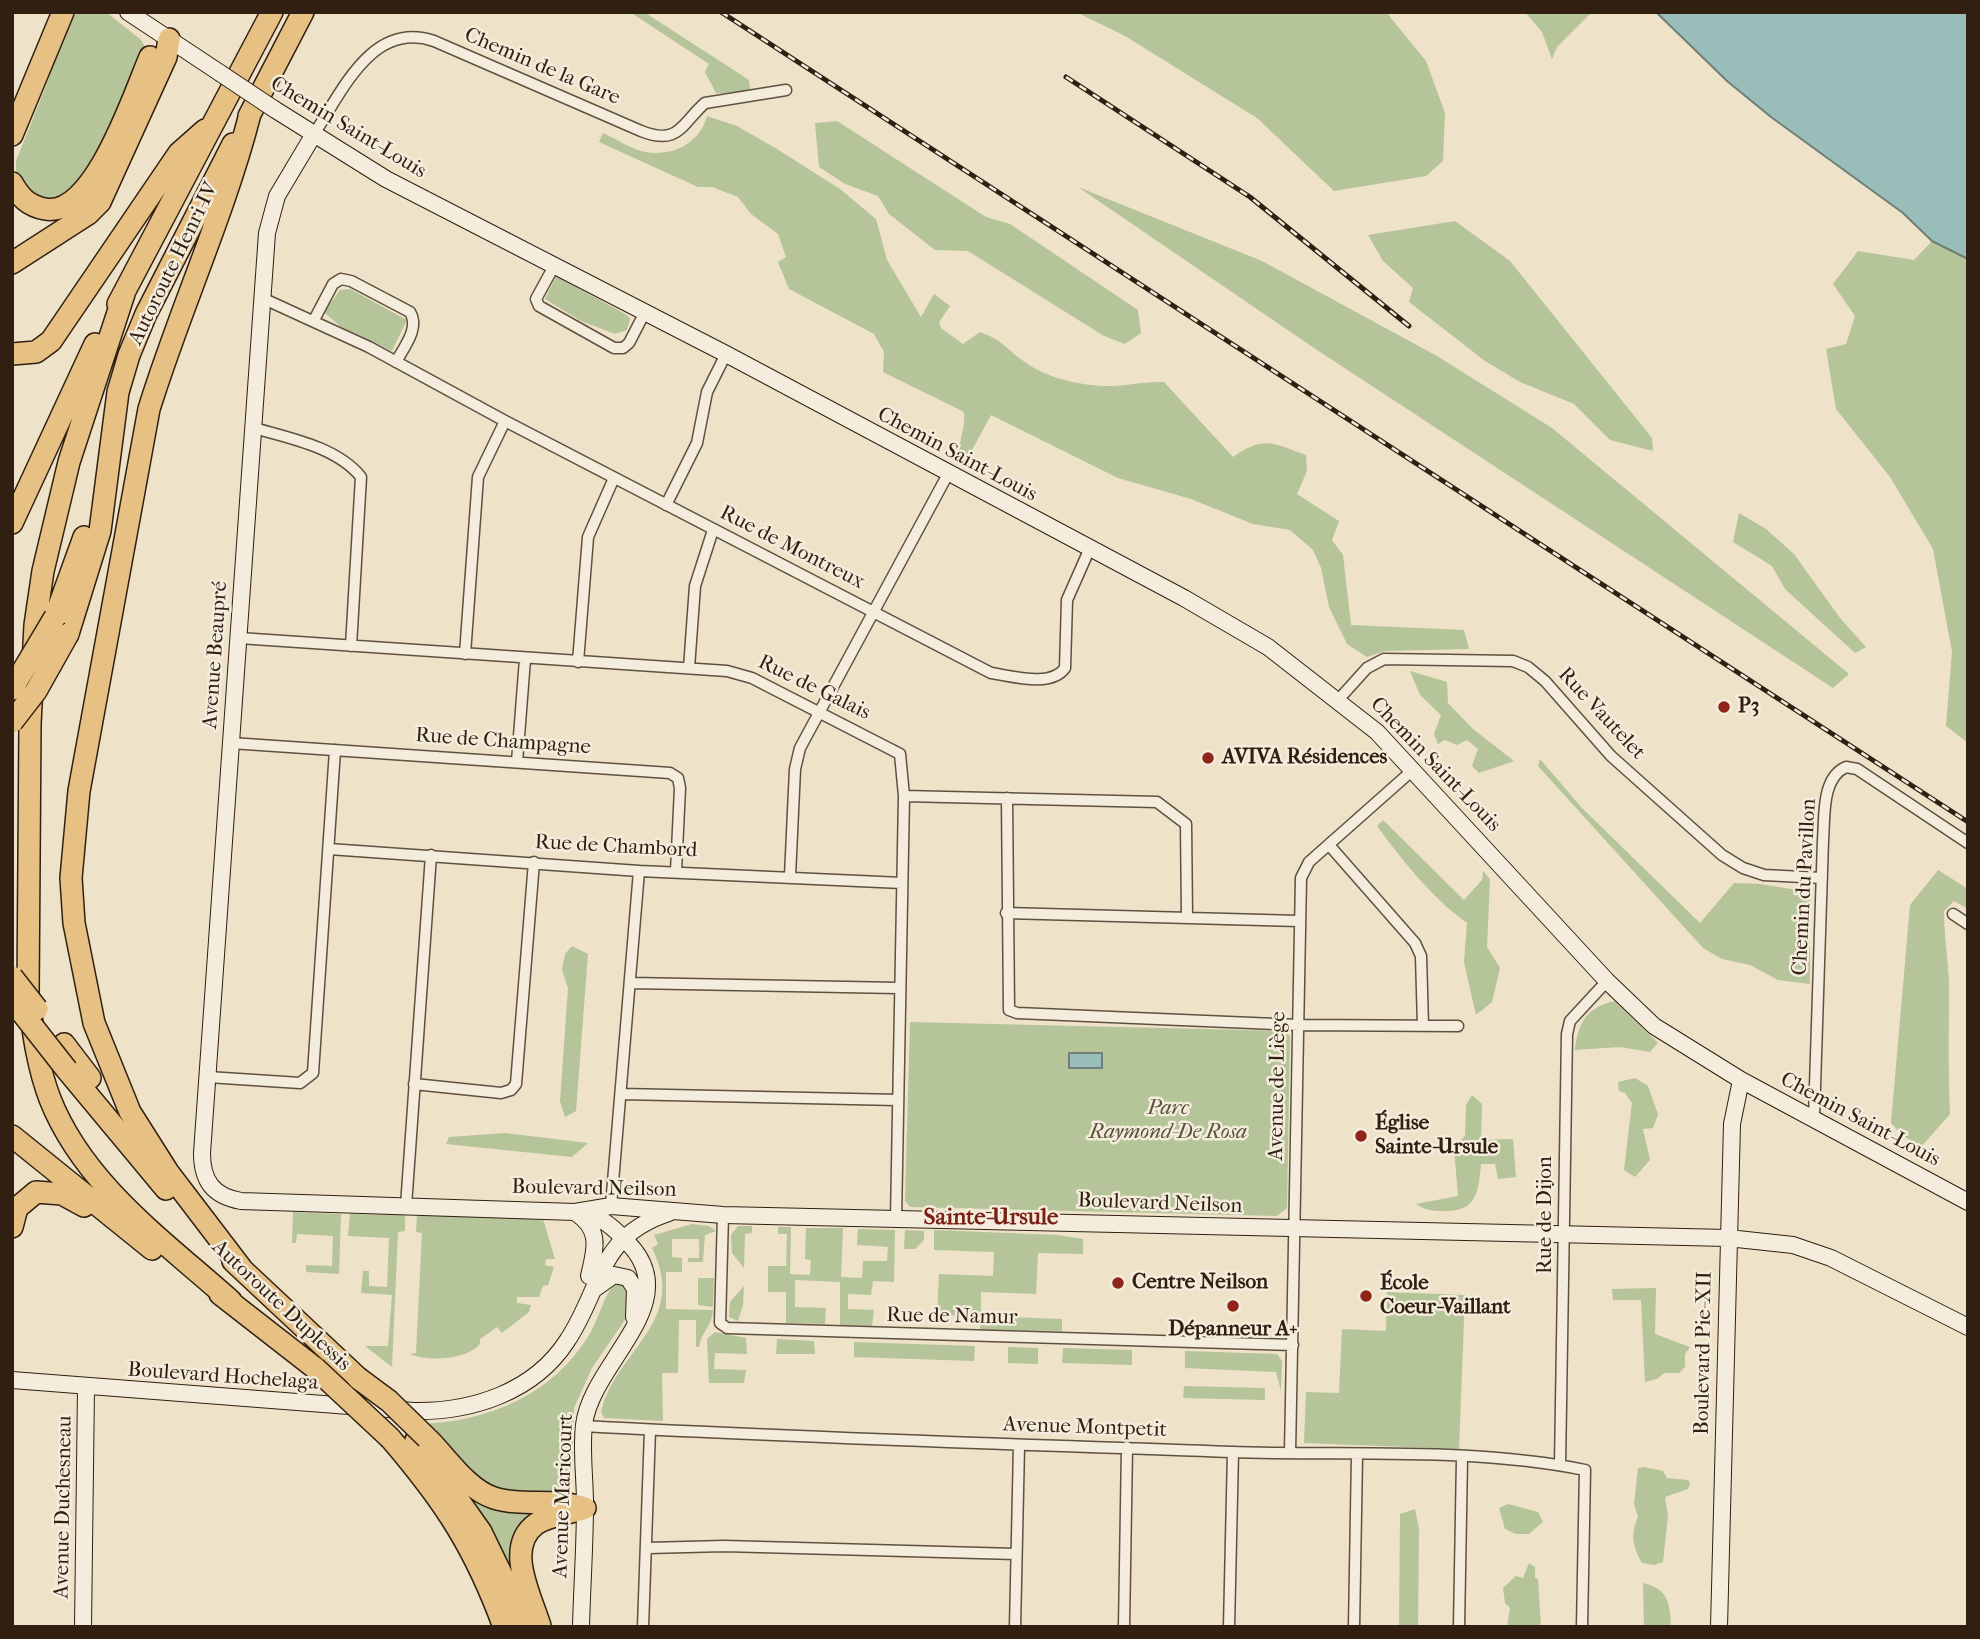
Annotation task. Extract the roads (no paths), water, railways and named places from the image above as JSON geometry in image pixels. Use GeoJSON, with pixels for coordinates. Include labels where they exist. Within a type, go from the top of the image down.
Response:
{"type":"FeatureCollection","features":[{"type":"Feature","properties":{"kind":"highway"},"geometry":{"type":"LineString","coordinates":[[12,97],[47,12]]}},
{"type":"Feature","properties":{"kind":"highway"},"geometry":{"type":"LineString","coordinates":[[12,141],[63,12]]}},
{"type":"Feature","properties":{"kind":"highway","name":"Autoroute Henri-IV"},"geometry":{"type":"LineString","coordinates":[[12,523],[95,344],[272,12]]}},
{"type":"Feature","properties":{"kind":"highway","name":"Autoroute Henri-IV"},"geometry":{"type":"LineString","coordinates":[[12,722],[60,635],[92,557],[100,531],[118,392],[146,314],[303,12]]}},
{"type":"Feature","properties":{"kind":"highway"},"geometry":{"type":"LineString","coordinates":[[12,183],[24,201],[48,210],[65,206],[80,197],[97,175],[154,50],[169,39]]}},
{"type":"Feature","properties":{"kind":"highway"},"geometry":{"type":"LineString","coordinates":[[12,263],[88,214],[111,183],[166,57],[169,39]]}},
{"type":"Feature","properties":{"kind":"highway"},"geometry":{"type":"LineString","coordinates":[[242,1269],[155,1154],[130,1112],[110,1066],[82,977],[71,878],[79,791],[149,409],[166,353],[233,179],[250,114]]}},
{"type":"Feature","properties":{"kind":"highway"},"geometry":{"type":"LineString","coordinates":[[12,354],[36,352],[51,341],[179,153],[216,119]]}},
{"type":"Feature","properties":{"kind":"highway"},"geometry":{"type":"LineString","coordinates":[[12,251],[63,229]]}},
{"type":"Feature","properties":{"kind":"highway"},"geometry":{"type":"LineString","coordinates":[[124,294],[69,462],[38,601],[30,724],[28,994],[34,1038],[46,1084],[74,1145],[115,1198],[231,1301]]}},
{"type":"Feature","properties":{"kind":"highway"},"geometry":{"type":"LineString","coordinates":[[12,491],[75,364],[95,344]]}},
{"type":"Feature","properties":{"kind":"highway"},"geometry":{"type":"LineString","coordinates":[[12,735],[47,686],[83,541],[100,452],[118,392]]}},
{"type":"Feature","properties":{"kind":"highway"},"geometry":{"type":"LineString","coordinates":[[12,689],[60,635]]}},
{"type":"Feature","properties":{"kind":"highway"},"geometry":{"type":"LineString","coordinates":[[12,977],[64,1044],[168,1192]]}},
{"type":"Feature","properties":{"kind":"highway","name":"Autoroute Duplessis"},"geometry":{"type":"LineString","coordinates":[[12,1000],[203,1233],[421,1439],[481,1532],[527,1627]]}},
{"type":"Feature","properties":{"kind":"highway","name":"Autoroute Duplessis"},"geometry":{"type":"LineString","coordinates":[[12,1136],[167,1261],[231,1301],[315,1368],[390,1438],[424,1478],[468,1542],[482,1569],[504,1627]]}},
{"type":"Feature","properties":{"kind":"highway"},"geometry":{"type":"LineString","coordinates":[[12,1147],[167,1261]]}},
{"type":"Feature","properties":{"kind":"highway"},"geometry":{"type":"LineString","coordinates":[[12,1227],[17,1208],[28,1197],[43,1191],[62,1194],[113,1223]]}},
{"type":"Feature","properties":{"kind":"highway"},"geometry":{"type":"LineString","coordinates":[[421,1439],[485,1494],[510,1500],[567,1502],[585,1508]]}},
{"type":"Feature","properties":{"kind":"highway"},"geometry":{"type":"LineString","coordinates":[[541,1627],[520,1558],[521,1543],[538,1522],[585,1508]]}},
{"type":"Feature","properties":{"kind":"street","name":"Chemin Saint-Louis"},"geometry":{"type":"LineString","coordinates":[[128,12],[386,179],[726,354],[1234,625],[1339,699],[1414,769],[1607,981],[1654,1026],[1741,1080],[1968,1202]]}},
{"type":"Feature","properties":{"kind":"street","name":"Chemin de la Gare"},"geometry":{"type":"LineString","coordinates":[[314,134],[360,65],[387,41],[402,37],[418,36],[434,41],[662,136],[684,127],[705,103],[786,90]]}},
{"type":"Feature","properties":{"kind":"street","name":"Avenue Beaupré"},"geometry":{"type":"LineString","coordinates":[[211,1188],[202,1165],[262,298],[271,209],[314,134]]}},
{"type":"Feature","properties":{"kind":"street"},"geometry":{"type":"LineString","coordinates":[[554,265],[536,299],[539,306],[614,348],[623,348],[629,343],[645,312]]}},
{"type":"Feature","properties":{"kind":"street"},"geometry":{"type":"LineString","coordinates":[[314,320],[333,284],[341,279],[351,281],[410,312],[415,319],[414,327],[396,362]]}},
{"type":"Feature","properties":{"kind":"street","name":"Rue de Montreux"},"geometry":{"type":"LineString","coordinates":[[262,298],[314,320],[396,362],[991,673],[1028,678],[1055,677],[1065,668],[1067,600],[1090,548]]}},
{"type":"Feature","properties":{"kind":"street"},"geometry":{"type":"LineString","coordinates":[[666,505],[697,443],[707,392],[726,354]]}},
{"type":"Feature","properties":{"kind":"street"},"geometry":{"type":"LineString","coordinates":[[465,654],[478,477],[505,421]]}},
{"type":"Feature","properties":{"kind":"street"},"geometry":{"type":"LineString","coordinates":[[254,428],[319,449],[353,468],[361,477],[351,646]]}},
{"type":"Feature","properties":{"kind":"street"},"geometry":{"type":"LineString","coordinates":[[790,876],[797,758],[819,711],[948,474]]}},
{"type":"Feature","properties":{"kind":"street"},"geometry":{"type":"LineString","coordinates":[[578,662],[588,537],[614,478]]}},
{"type":"Feature","properties":{"kind":"street"},"geometry":{"type":"LineString","coordinates":[[689,668],[695,586],[713,530]]}},
{"type":"Feature","properties":{"kind":"street","name":"Rue de Galais"},"geometry":{"type":"LineString","coordinates":[[239,638],[727,671],[752,678],[900,754],[904,796]]}},
{"type":"Feature","properties":{"kind":"street"},"geometry":{"type":"LineString","coordinates":[[517,762],[525,659]]}},
{"type":"Feature","properties":{"kind":"street","name":"Rue Vautelet"},"geometry":{"type":"LineString","coordinates":[[1339,699],[1367,668],[1384,659],[1513,661],[1528,667],[1545,681],[1611,756],[1722,855],[1743,868],[1764,875],[1822,878]]}},
{"type":"Feature","properties":{"kind":"street","name":"Rue de Champagne"},"geometry":{"type":"LineString","coordinates":[[231,743],[670,773],[678,778],[680,788],[676,871]]}},
{"type":"Feature","properties":{"kind":"street"},"geometry":{"type":"LineString","coordinates":[[208,1077],[300,1083],[313,1073],[335,750]]}},
{"type":"Feature","properties":{"kind":"street","name":"Chemin du Pavillon"},"geometry":{"type":"LineString","coordinates":[[1814,1117],[1822,878],[1828,794],[1835,775],[1846,767],[1857,769],[1968,842]]}},
{"type":"Feature","properties":{"kind":"street","name":"Avenue de Liège"},"geometry":{"type":"LineString","coordinates":[[1290,1453],[1296,1229],[1299,921],[1304,870],[1414,769]]}},
{"type":"Feature","properties":{"kind":"street"},"geometry":{"type":"LineString","coordinates":[[897,1219],[898,988],[904,796],[1157,802],[1186,824],[1189,836],[1187,918]]}},
{"type":"Feature","properties":{"kind":"street"},"geometry":{"type":"LineString","coordinates":[[1007,798],[1006,1005],[1017,1013],[1299,1025],[1458,1026]]}},
{"type":"Feature","properties":{"kind":"street"},"geometry":{"type":"LineString","coordinates":[[1329,845],[1415,943],[1421,956],[1423,1026]]}},
{"type":"Feature","properties":{"kind":"street","name":"Rue de Chambord"},"geometry":{"type":"LineString","coordinates":[[329,849],[639,871],[902,883]]}},
{"type":"Feature","properties":{"kind":"street"},"geometry":{"type":"LineString","coordinates":[[406,1206],[431,855]]}},
{"type":"Feature","properties":{"kind":"street"},"geometry":{"type":"LineString","coordinates":[[414,1084],[501,1093],[511,1090],[516,1084],[534,862]]}},
{"type":"Feature","properties":{"kind":"street"},"geometry":{"type":"LineString","coordinates":[[611,1206],[639,871]]}},
{"type":"Feature","properties":{"kind":"street"},"geometry":{"type":"LineString","coordinates":[[1006,913],[1299,921]]}},
{"type":"Feature","properties":{"kind":"street"},"geometry":{"type":"LineString","coordinates":[[1953,914],[1968,924]]}},
{"type":"Feature","properties":{"kind":"street","name":"Rue de Dijon"},"geometry":{"type":"LineString","coordinates":[[1560,1465],[1567,1034],[1570,1021],[1607,981]]}},
{"type":"Feature","properties":{"kind":"street"},"geometry":{"type":"LineString","coordinates":[[631,983],[898,988]]}},
{"type":"Feature","properties":{"kind":"street","name":"Boulevard Pie-XII"},"geometry":{"type":"LineString","coordinates":[[1719,1627],[1732,1124],[1741,1080]]}},
{"type":"Feature","properties":{"kind":"street"},"geometry":{"type":"LineString","coordinates":[[622,1094],[898,1100]]}},
{"type":"Feature","properties":{"kind":"street","name":"Boulevard Neilson"},"geometry":{"type":"LineString","coordinates":[[211,1188],[222,1196],[240,1201],[575,1212],[611,1206],[723,1215],[1728,1238],[1793,1245],[1831,1258],[1968,1327]]}},
{"type":"Feature","properties":{"kind":"street","name":"Boulevard Hochelaga"},"geometry":{"type":"LineString","coordinates":[[12,1380],[401,1411],[448,1410],[493,1399],[528,1380],[559,1352],[603,1263],[623,1238],[648,1221],[676,1211]]}},
{"type":"Feature","properties":{"kind":"street"},"geometry":{"type":"LineString","coordinates":[[575,1212],[587,1220],[595,1234],[594,1255],[584,1306]]}},
{"type":"Feature","properties":{"kind":"street","name":"Avenue Maricourt"},"geometry":{"type":"LineString","coordinates":[[575,1212],[598,1217],[623,1238],[637,1253],[647,1275],[645,1305],[633,1330],[595,1388],[584,1426],[585,1508],[581,1627]]}},
{"type":"Feature","properties":{"kind":"street","name":"Rue de Namur"},"geometry":{"type":"LineString","coordinates":[[723,1215],[720,1323],[727,1328],[1293,1345]]}},
{"type":"Feature","properties":{"kind":"street"},"geometry":{"type":"LineString","coordinates":[[584,1306],[592,1291],[601,1282],[614,1275],[623,1275],[635,1289],[633,1330]]}},
{"type":"Feature","properties":{"kind":"street","name":"Avenue Duchesneau"},"geometry":{"type":"LineString","coordinates":[[83,1627],[86,1388]]}},
{"type":"Feature","properties":{"kind":"street","name":"Avenue Montpetit"},"geometry":{"type":"LineString","coordinates":[[584,1426],[1019,1446],[1462,1458],[1560,1465],[1585,1471],[1582,1627]]}},
{"type":"Feature","properties":{"kind":"street"},"geometry":{"type":"LineString","coordinates":[[643,1627],[648,1548],[650,1430]]}},
{"type":"Feature","properties":{"kind":"street"},"geometry":{"type":"LineString","coordinates":[[1015,1627],[1019,1446]]}},
{"type":"Feature","properties":{"kind":"street"},"geometry":{"type":"LineString","coordinates":[[1124,1627],[1127,1447]]}},
{"type":"Feature","properties":{"kind":"street"},"geometry":{"type":"LineString","coordinates":[[1229,1627],[1233,1452]]}},
{"type":"Feature","properties":{"kind":"street"},"geometry":{"type":"LineString","coordinates":[[1354,1627],[1357,1455]]}},
{"type":"Feature","properties":{"kind":"street"},"geometry":{"type":"LineString","coordinates":[[1458,1627],[1462,1458]]}},
{"type":"Feature","properties":{"kind":"street"},"geometry":{"type":"LineString","coordinates":[[648,1548],[724,1546],[1016,1554]]}},
{"type":"Feature","properties":{"kind":"water"},"geometry":{"type":"Polygon","coordinates":[[[1656,12],[1968,12],[1968,259],[1932,241],[1903,213],[1771,117],[1727,81],[1656,12]]]}},
{"type":"Feature","properties":{"kind":"water"},"geometry":{"type":"Polygon","coordinates":[[[1069,1053],[1102,1053],[1102,1068],[1069,1068],[1069,1053]]]}},
{"type":"Feature","properties":{"kind":"railway"},"geometry":{"type":"LineString","coordinates":[[721,12],[1968,822]]}},
{"type":"Feature","properties":{"kind":"railway"},"geometry":{"type":"LineString","coordinates":[[1066,77],[1250,197],[1409,326]]}},
{"type":"Feature","properties":{"kind":"place","name":"P3"},"geometry":{"type":"Point","coordinates":[1724,707]}},
{"type":"Feature","properties":{"kind":"place","name":"AVIVA Résidences"},"geometry":{"type":"Point","coordinates":[1208,758]}},
{"type":"Feature","properties":{"kind":"place","name":"Église Sainte-Ursule"},"geometry":{"type":"Point","coordinates":[1361,1136]}},
{"type":"Feature","properties":{"kind":"place","name":"Centre Neilson"},"geometry":{"type":"Point","coordinates":[1118,1283]}},
{"type":"Feature","properties":{"kind":"place","name":"École Coeur-Vaillant"},"geometry":{"type":"Point","coordinates":[1366,1296]}},
{"type":"Feature","properties":{"kind":"place","name":"Dépanneur A+"},"geometry":{"type":"Point","coordinates":[1233,1306]}},
{"type":"Feature","properties":{"kind":"district","name":"Sainte-Ursule"},"geometry":{"type":"Point","coordinates":[991,1218]}},
{"type":"Feature","properties":{"kind":"park label","name":"Parc Raymond-De Rosa"},"geometry":{"type":"Point","coordinates":[1168,1121]}}]}
